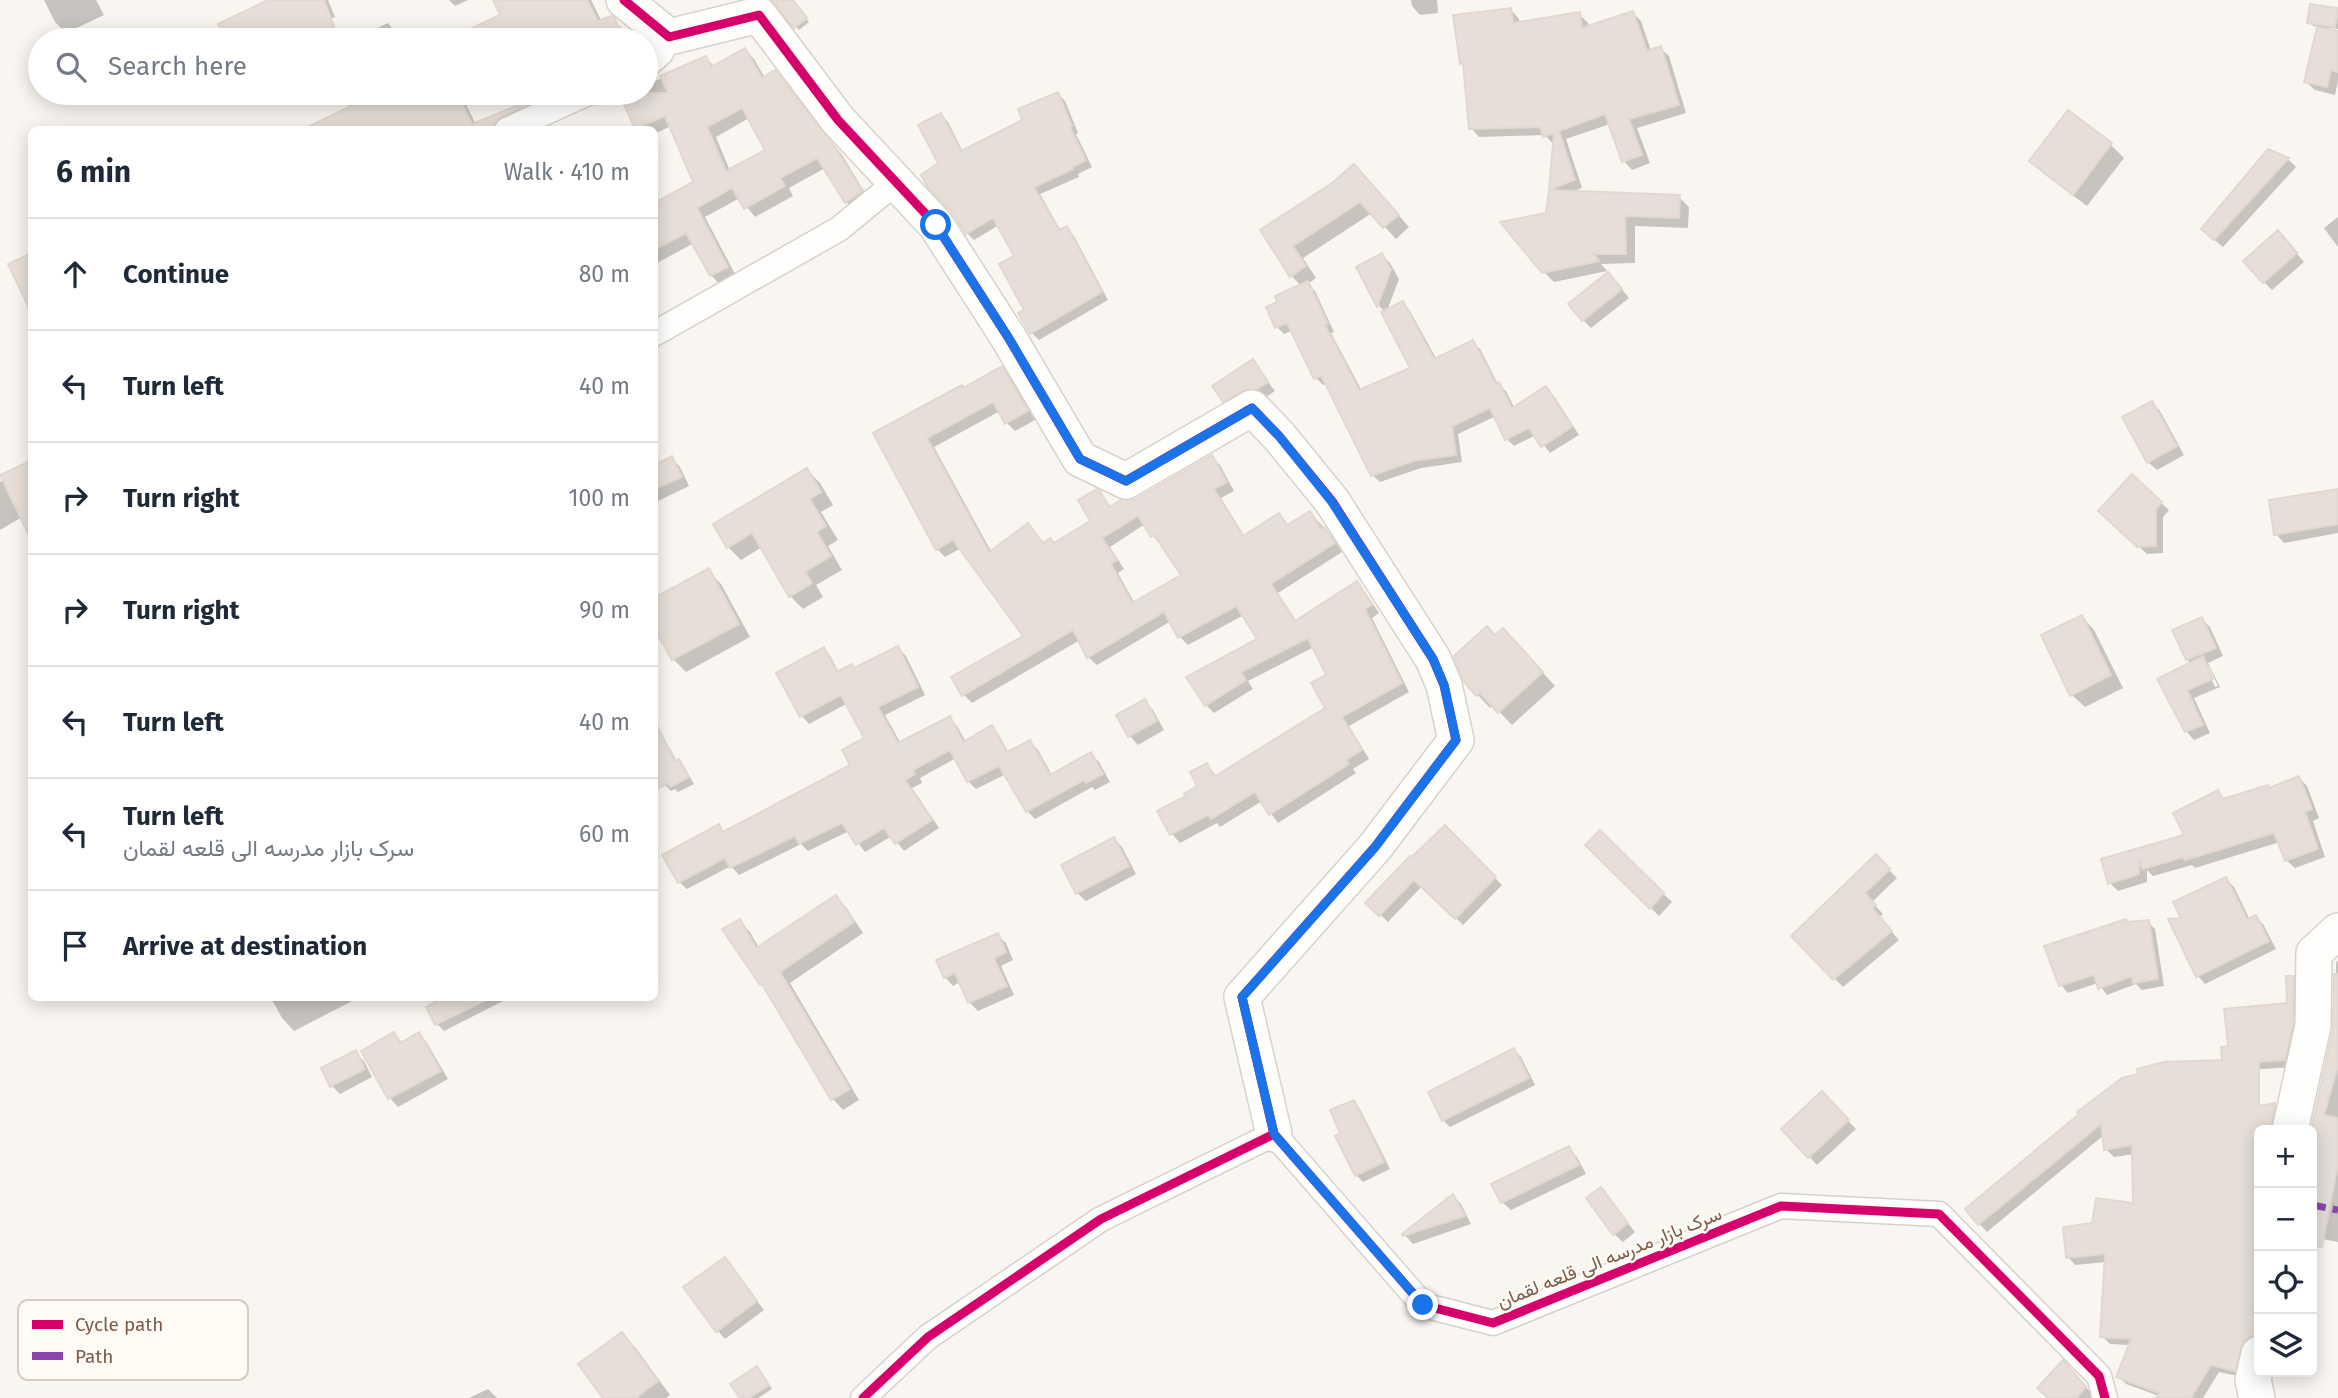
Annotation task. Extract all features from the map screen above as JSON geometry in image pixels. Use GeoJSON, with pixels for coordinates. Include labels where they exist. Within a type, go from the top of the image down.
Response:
{"type":"FeatureCollection","features":[{"type":"Feature","properties":{"kind":"street"},"geometry":{"type":"LineString","coordinates":[[624,0],[669,37]]}},
{"type":"Feature","properties":{"kind":"street"},"geometry":{"type":"LineString","coordinates":[[669,37],[759,15],[838,120],[936,225],[1008,337],[1080,459],[1126,481],[1252,408],[1279,436],[1332,502],[1433,659],[1444,685],[1456,740],[1375,847],[1242,997],[1274,1134],[1101,1219],[928,1337],[863,1398]]}},
{"type":"Feature","properties":{"kind":"street"},"geometry":{"type":"LineString","coordinates":[[658,56],[669,37]]}},
{"type":"Feature","properties":{"kind":"street"},"geometry":{"type":"LineString","coordinates":[[516,126],[562,105]]}},
{"type":"Feature","properties":{"kind":"street"},"geometry":{"type":"LineString","coordinates":[[658,332],[839,229],[895,183]]}},
{"type":"Feature","properties":{"kind":"street"},"geometry":{"type":"LineString","coordinates":[[2291,1125],[2313,1026],[2314,953],[2338,931]]}},
{"type":"Feature","properties":{"kind":"street","name":"سرک بازار مدرسه الی قلعه لقمان"},"geometry":{"type":"LineString","coordinates":[[1274,1134],[1423,1305],[1493,1323],[1781,1206],[1939,1214],[2099,1376],[2105,1398]]}},
{"type":"Feature","properties":{"kind":"street"},"geometry":{"type":"LineString","coordinates":[[2254,1376],[2257,1398]]}},
{"type":"Feature","properties":{"kind":"building"},"geometry":{"type":"Polygon","coordinates":[[[268,0],[324,0],[334,28],[220,28],[218,24],[268,0]]]}},
{"type":"Feature","properties":{"kind":"building"},"geometry":{"type":"Polygon","coordinates":[[[493,0],[587,0],[598,21],[611,16],[619,28],[472,28],[500,15],[493,0]]]}},
{"type":"Feature","properties":{"kind":"building"},"geometry":{"type":"Polygon","coordinates":[[[771,0],[793,0],[807,18],[794,28],[771,0]]]}},
{"type":"Feature","properties":{"kind":"building"},"geometry":{"type":"Polygon","coordinates":[[[2310,4],[2338,8],[2335,27],[2307,23],[2310,4]]]}},
{"type":"Feature","properties":{"kind":"building"},"geometry":{"type":"Polygon","coordinates":[[[1511,8],[1513,23],[1580,12],[1582,28],[1633,11],[1647,51],[1661,46],[1679,105],[1629,119],[1642,155],[1622,162],[1605,114],[1559,131],[1575,180],[1549,190],[1554,133],[1543,137],[1540,127],[1469,129],[1463,63],[1460,64],[1453,15],[1511,8]]]}},
{"type":"Feature","properties":{"kind":"building"},"geometry":{"type":"Polygon","coordinates":[[[2317,27],[2338,31],[2338,72],[2331,70],[2327,87],[2304,82],[2317,27]]]}},
{"type":"Feature","properties":{"kind":"building"},"geometry":{"type":"Polygon","coordinates":[[[745,48],[762,78],[775,70],[833,144],[862,191],[845,203],[817,158],[780,178],[785,186],[744,209],[732,188],[697,208],[728,267],[710,276],[686,233],[658,248],[658,201],[693,182],[665,116],[642,126],[634,126],[624,105],[658,105],[658,93],[668,93],[660,76],[706,56],[711,67],[745,48]],[[742,108],[707,127],[726,171],[765,150],[742,108]]]}},
{"type":"Feature","properties":{"kind":"building"},"geometry":{"type":"Polygon","coordinates":[[[1058,92],[1072,126],[1070,127],[1086,160],[1034,187],[1059,230],[1067,226],[1102,292],[1030,334],[1018,313],[1024,310],[999,264],[1014,256],[993,218],[966,234],[951,211],[929,189],[921,175],[938,163],[918,125],[941,113],[961,151],[1022,120],[1018,109],[1058,92]]]}},
{"type":"Feature","properties":{"kind":"building"},"geometry":{"type":"Polygon","coordinates":[[[353,105],[463,105],[472,124],[519,105],[526,105],[500,117],[494,126],[310,126],[353,105]]]}},
{"type":"Feature","properties":{"kind":"building"},"geometry":{"type":"Polygon","coordinates":[[[2068,110],[2112,143],[2073,195],[2029,161],[2068,110]]]}},
{"type":"Feature","properties":{"kind":"building"},"geometry":{"type":"Polygon","coordinates":[[[2268,149],[2289,158],[2214,240],[2201,229],[2268,149]]]}},
{"type":"Feature","properties":{"kind":"building"},"geometry":{"type":"Polygon","coordinates":[[[1354,164],[1399,215],[1383,228],[1360,202],[1293,246],[1306,266],[1290,277],[1260,230],[1332,183],[1354,164]]]}},
{"type":"Feature","properties":{"kind":"building"},"geometry":{"type":"Polygon","coordinates":[[[1549,190],[1680,195],[1679,218],[1625,216],[1626,254],[1594,254],[1599,261],[1542,273],[1500,222],[1546,213],[1549,190]]]}},
{"type":"Feature","properties":{"kind":"building"},"geometry":{"type":"Polygon","coordinates":[[[2278,230],[2297,253],[2263,283],[2243,261],[2278,230]]]}},
{"type":"Feature","properties":{"kind":"building"},"geometry":{"type":"Polygon","coordinates":[[[1382,253],[1391,270],[1377,307],[1356,267],[1382,253]]]}},
{"type":"Feature","properties":{"kind":"building"},"geometry":{"type":"Polygon","coordinates":[[[28,255],[28,306],[8,264],[28,255]]]}},
{"type":"Feature","properties":{"kind":"building"},"geometry":{"type":"Polygon","coordinates":[[[1608,272],[1622,289],[1582,321],[1568,304],[1608,272]]]}},
{"type":"Feature","properties":{"kind":"building"},"geometry":{"type":"Polygon","coordinates":[[[1308,281],[1328,324],[1325,325],[1359,390],[1410,368],[1381,312],[1403,301],[1434,359],[1473,340],[1512,408],[1546,386],[1572,427],[1541,447],[1529,428],[1505,440],[1490,408],[1452,426],[1456,455],[1413,461],[1371,476],[1321,375],[1314,379],[1287,323],[1275,328],[1266,307],[1277,302],[1275,296],[1308,281]]]}},
{"type":"Feature","properties":{"kind":"building"},"geometry":{"type":"Polygon","coordinates":[[[1253,359],[1268,382],[1257,389],[1242,391],[1223,402],[1212,386],[1253,359]]]}},
{"type":"Feature","properties":{"kind":"building"},"geometry":{"type":"Polygon","coordinates":[[[1002,366],[1028,411],[1005,424],[993,402],[927,438],[989,552],[1028,523],[1043,543],[1050,538],[1054,543],[1090,521],[1078,500],[1097,489],[1109,507],[1121,500],[1136,499],[1212,455],[1227,482],[1214,489],[1243,536],[1279,513],[1287,525],[1310,511],[1321,529],[1324,527],[1335,543],[1271,584],[1295,621],[1357,581],[1372,605],[1365,609],[1402,683],[1342,717],[1362,750],[1346,760],[1349,764],[1269,815],[1255,792],[1211,819],[1208,815],[1170,835],[1157,811],[1186,796],[1184,794],[1197,786],[1190,772],[1207,763],[1214,777],[1325,708],[1311,683],[1326,675],[1308,638],[1241,672],[1246,680],[1205,706],[1186,677],[1257,639],[1236,606],[1178,638],[1164,612],[1087,658],[1073,630],[962,696],[951,677],[1023,636],[953,540],[936,550],[873,433],[962,385],[963,388],[1002,366]],[[1138,516],[1102,538],[1117,560],[1111,564],[1132,603],[1181,575],[1154,535],[1151,537],[1138,516]]]}},
{"type":"Feature","properties":{"kind":"building"},"geometry":{"type":"Polygon","coordinates":[[[2152,401],[2177,446],[2147,463],[2122,417],[2152,401]]]}},
{"type":"Feature","properties":{"kind":"building"},"geometry":{"type":"Polygon","coordinates":[[[672,456],[682,477],[658,488],[658,463],[672,456]]]}},
{"type":"Feature","properties":{"kind":"building"},"geometry":{"type":"Polygon","coordinates":[[[28,462],[28,534],[0,475],[28,462]]]}},
{"type":"Feature","properties":{"kind":"building"},"geometry":{"type":"Polygon","coordinates":[[[807,468],[821,492],[810,499],[826,526],[817,532],[831,556],[805,572],[812,583],[789,597],[752,533],[727,548],[713,524],[807,468]]]}},
{"type":"Feature","properties":{"kind":"building"},"geometry":{"type":"Polygon","coordinates":[[[2132,474],[2162,502],[2156,509],[2156,546],[2137,547],[2098,511],[2132,474]]]}},
{"type":"Feature","properties":{"kind":"building"},"geometry":{"type":"Polygon","coordinates":[[[2338,489],[2338,524],[2274,535],[2269,500],[2338,489]]]}},
{"type":"Feature","properties":{"kind":"building"},"geometry":{"type":"Polygon","coordinates":[[[709,568],[739,624],[672,660],[658,635],[658,596],[709,568]]]}},
{"type":"Feature","properties":{"kind":"building"},"geometry":{"type":"Polygon","coordinates":[[[2082,615],[2111,675],[2070,696],[2041,635],[2082,615]]]}},
{"type":"Feature","properties":{"kind":"building"},"geometry":{"type":"Polygon","coordinates":[[[2202,617],[2216,648],[2186,660],[2172,630],[2202,617]]]}},
{"type":"Feature","properties":{"kind":"building"},"geometry":{"type":"Polygon","coordinates":[[[1487,626],[1495,635],[1503,628],[1543,672],[1498,713],[1480,693],[1476,696],[1464,682],[1454,656],[1487,626]]]}},
{"type":"Feature","properties":{"kind":"building"},"geometry":{"type":"Polygon","coordinates":[[[898,646],[918,687],[878,707],[898,743],[950,716],[963,742],[992,725],[1007,752],[1030,740],[1050,775],[1091,752],[1103,774],[1086,783],[1084,780],[1026,812],[999,766],[967,782],[950,750],[913,770],[915,774],[905,780],[932,820],[895,844],[884,828],[856,845],[842,823],[799,844],[795,836],[730,868],[725,858],[678,883],[662,855],[719,824],[723,832],[850,765],[842,750],[864,738],[841,695],[800,717],[776,673],[824,647],[837,672],[852,664],[854,668],[898,646]]]}},
{"type":"Feature","properties":{"kind":"building"},"geometry":{"type":"Polygon","coordinates":[[[2203,656],[2213,679],[2187,690],[2203,725],[2185,732],[2157,679],[2203,656]]]}},
{"type":"Feature","properties":{"kind":"building"},"geometry":{"type":"Polygon","coordinates":[[[1145,699],[1157,721],[1128,737],[1116,715],[1145,699]]]}},
{"type":"Feature","properties":{"kind":"building"},"geometry":{"type":"Polygon","coordinates":[[[658,728],[675,761],[679,759],[689,777],[670,787],[668,783],[658,789],[658,728]]]}},
{"type":"Feature","properties":{"kind":"building"},"geometry":{"type":"Polygon","coordinates":[[[2299,776],[2312,809],[2305,812],[2318,849],[2285,861],[2274,833],[2185,860],[2183,857],[2143,869],[2139,860],[2139,874],[2108,884],[2101,859],[2184,835],[2173,813],[2218,790],[2223,799],[2268,785],[2269,788],[2299,776]]]}},
{"type":"Feature","properties":{"kind":"building"},"geometry":{"type":"Polygon","coordinates":[[[1445,825],[1496,877],[1455,919],[1414,880],[1379,916],[1365,903],[1410,856],[1445,825]]]}},
{"type":"Feature","properties":{"kind":"building"},"geometry":{"type":"Polygon","coordinates":[[[1600,830],[1664,893],[1650,909],[1585,845],[1600,830]]]}},
{"type":"Feature","properties":{"kind":"building"},"geometry":{"type":"Polygon","coordinates":[[[1114,837],[1129,866],[1076,894],[1061,865],[1114,837]]]}},
{"type":"Feature","properties":{"kind":"building"},"geometry":{"type":"Polygon","coordinates":[[[1876,854],[1890,869],[1865,893],[1876,905],[1872,908],[1892,931],[1833,980],[1791,936],[1876,854]]]}},
{"type":"Feature","properties":{"kind":"building"},"geometry":{"type":"Polygon","coordinates":[[[2226,877],[2247,919],[2256,915],[2269,941],[2196,977],[2168,919],[2181,918],[2173,902],[2226,877]]]}},
{"type":"Feature","properties":{"kind":"building"},"geometry":{"type":"Polygon","coordinates":[[[836,895],[854,922],[780,972],[850,1089],[831,1100],[762,984],[760,985],[722,929],[740,919],[756,948],[836,895]]]}},
{"type":"Feature","properties":{"kind":"building"},"geometry":{"type":"Polygon","coordinates":[[[2126,919],[2127,922],[2149,920],[2158,979],[2133,983],[2132,976],[2098,989],[2094,975],[2059,986],[2044,946],[2126,919]]]}},
{"type":"Feature","properties":{"kind":"building"},"geometry":{"type":"Polygon","coordinates":[[[998,933],[1006,952],[994,958],[1007,986],[968,1003],[955,973],[944,978],[936,960],[998,933]]]}},
{"type":"Feature","properties":{"kind":"building"},"geometry":{"type":"Polygon","coordinates":[[[2334,974],[2338,974],[2338,1066],[2324,1115],[2338,1118],[2338,1164],[2322,1247],[2317,1246],[2317,1125],[2312,1125],[2333,1030],[2334,974]]]}},
{"type":"Feature","properties":{"kind":"building"},"geometry":{"type":"Polygon","coordinates":[[[2286,976],[2294,976],[2293,1024],[2285,1060],[2259,1062],[2259,1106],[2275,1103],[2271,1125],[2254,1125],[2254,1336],[2244,1341],[2235,1371],[2211,1365],[2191,1398],[2156,1398],[2159,1393],[2116,1377],[2131,1339],[2100,1337],[2105,1254],[2066,1258],[2063,1227],[2092,1223],[2096,1198],[2133,1203],[2132,1145],[2104,1150],[2101,1124],[1978,1225],[1965,1209],[2079,1114],[2077,1112],[2122,1078],[2138,1074],[2137,1069],[2164,1062],[2222,1060],[2221,1047],[2228,1046],[2224,1009],[2287,1003],[2286,976]]]}},
{"type":"Feature","properties":{"kind":"building"},"geometry":{"type":"Polygon","coordinates":[[[437,1001],[484,1001],[435,1025],[426,1007],[437,1001]]]}},
{"type":"Feature","properties":{"kind":"building"},"geometry":{"type":"Polygon","coordinates":[[[394,1032],[400,1043],[419,1032],[441,1071],[388,1099],[361,1051],[394,1032]]]}},
{"type":"Feature","properties":{"kind":"building"},"geometry":{"type":"Polygon","coordinates":[[[1514,1048],[1529,1078],[1442,1121],[1428,1092],[1514,1048]]]}},
{"type":"Feature","properties":{"kind":"building"},"geometry":{"type":"Polygon","coordinates":[[[356,1050],[365,1069],[330,1087],[321,1068],[356,1050]]]}},
{"type":"Feature","properties":{"kind":"building"},"geometry":{"type":"Polygon","coordinates":[[[1822,1091],[1849,1120],[1808,1158],[1781,1129],[1822,1091]]]}},
{"type":"Feature","properties":{"kind":"building"},"geometry":{"type":"Polygon","coordinates":[[[1354,1100],[1384,1162],[1355,1176],[1335,1136],[1340,1133],[1330,1110],[1354,1100]]]}},
{"type":"Feature","properties":{"kind":"building"},"geometry":{"type":"Polygon","coordinates":[[[1569,1146],[1579,1165],[1501,1203],[1491,1184],[1569,1146]]]}},
{"type":"Feature","properties":{"kind":"building"},"geometry":{"type":"Polygon","coordinates":[[[1601,1187],[1628,1223],[1613,1235],[1586,1198],[1601,1187]]]}},
{"type":"Feature","properties":{"kind":"building"},"geometry":{"type":"Polygon","coordinates":[[[1453,1194],[1465,1216],[1403,1236],[1402,1234],[1453,1194]]]}},
{"type":"Feature","properties":{"kind":"building"},"geometry":{"type":"Polygon","coordinates":[[[725,1257],[757,1301],[716,1332],[683,1287],[725,1257]]]}},
{"type":"Feature","properties":{"kind":"building"},"geometry":{"type":"Polygon","coordinates":[[[622,1332],[658,1381],[636,1398],[603,1398],[578,1364],[622,1332]]]}},
{"type":"Feature","properties":{"kind":"building"},"geometry":{"type":"Polygon","coordinates":[[[2063,1360],[2086,1387],[2076,1398],[2048,1398],[2037,1388],[2063,1360]]]}},
{"type":"Feature","properties":{"kind":"building"},"geometry":{"type":"Polygon","coordinates":[[[757,1366],[769,1385],[749,1398],[740,1398],[730,1384],[757,1366]]]}},
{"type":"Feature","properties":{"kind":"marked path"},"geometry":{"type":"LineString","coordinates":[[2317,1206],[2338,1210]]}},
{"type":"Feature","properties":{"kind":"cycle path"},"geometry":{"type":"LineString","coordinates":[[624,0],[669,37],[759,15],[838,120],[936,225],[1008,337],[1080,459],[1126,481],[1252,408],[1279,436],[1332,501],[1433,659],[1444,685],[1456,740],[1375,847],[1242,997],[1274,1134]]}},
{"type":"Feature","properties":{"kind":"cycle path"},"geometry":{"type":"LineString","coordinates":[[863,1398],[928,1337],[1101,1219],[1274,1134],[1423,1305],[1493,1323],[1781,1206],[1939,1214],[2099,1376],[2105,1398]]}},
{"type":"Feature","properties":{"kind":"route"},"geometry":{"type":"LineString","coordinates":[[936,225],[1008,337],[1080,459],[1126,481],[1252,408],[1279,436],[1332,502],[1433,659],[1444,685],[1456,740],[1375,847],[1242,997],[1274,1134],[1423,1305]]}}]}
